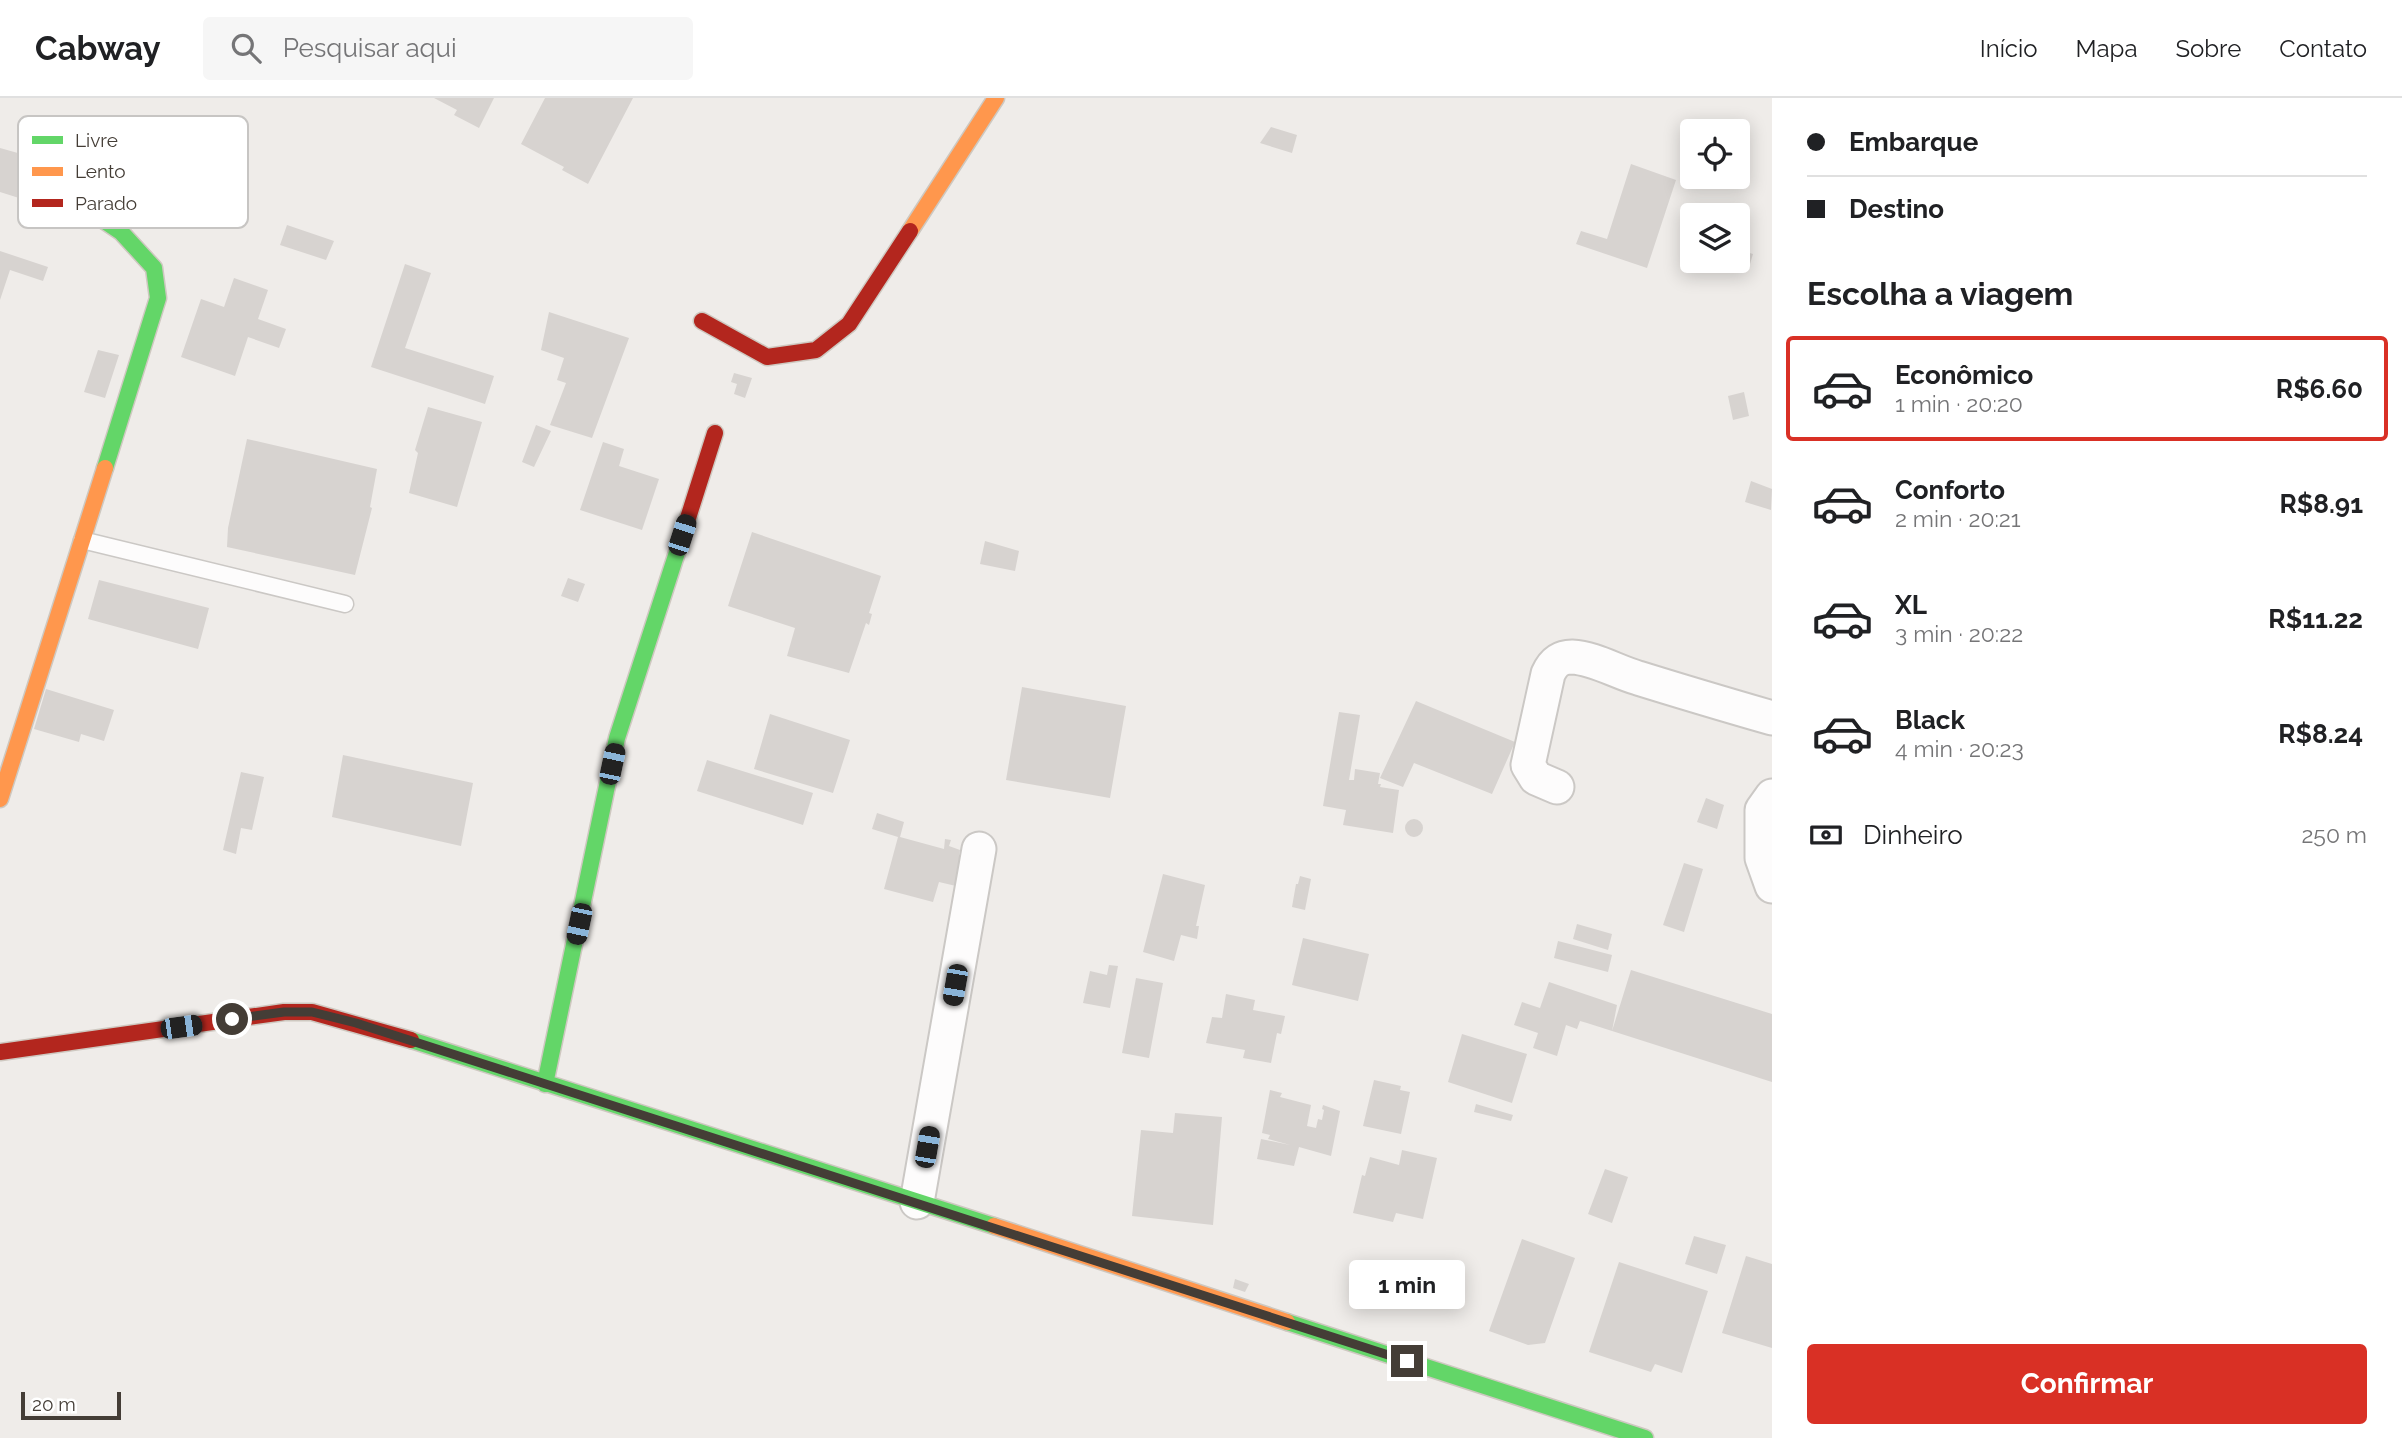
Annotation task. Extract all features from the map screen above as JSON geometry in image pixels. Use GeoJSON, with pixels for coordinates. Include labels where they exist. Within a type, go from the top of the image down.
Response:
{"type":"FeatureCollection","features":[{"type":"Feature","properties":{"kind":"street"},"geometry":{"type":"LineString","coordinates":[[702,321],[767,357],[816,349],[849,324],[996,98]]}},
{"type":"Feature","properties":{"kind":"street"},"geometry":{"type":"LineString","coordinates":[[0,799],[158,298],[154,268],[115,228]]}},
{"type":"Feature","properties":{"kind":"street"},"geometry":{"type":"LineString","coordinates":[[545,1083],[618,738],[715,433]]}},
{"type":"Feature","properties":{"kind":"street"},"geometry":{"type":"LineString","coordinates":[[1557,787],[1536,778],[1528,765],[1548,674],[1558,660],[1570,657],[1582,659],[1772,718]]}},
{"type":"Feature","properties":{"kind":"street"},"geometry":{"type":"LineString","coordinates":[[1772,796],[1762,810],[1762,858],[1772,886]]}},
{"type":"Feature","properties":{"kind":"street"},"geometry":{"type":"LineString","coordinates":[[917,1202],[979,849]]}},
{"type":"Feature","properties":{"kind":"street"},"geometry":{"type":"LineString","coordinates":[[0,1052],[284,1012],[312,1012],[356,1023],[545,1083],[1644,1438]]}},
{"type":"Feature","properties":{"kind":"lane"},"geometry":{"type":"LineString","coordinates":[[82,540],[345,604]]}},
{"type":"Feature","properties":{"kind":"building"},"geometry":{"type":"Polygon","coordinates":[[[434,98],[494,98],[479,128],[454,115],[457,110],[434,98]]]}},
{"type":"Feature","properties":{"kind":"building"},"geometry":{"type":"Polygon","coordinates":[[[545,98],[633,98],[588,184],[562,170],[564,167],[521,144],[545,98]]]}},
{"type":"Feature","properties":{"kind":"building"},"geometry":{"type":"Polygon","coordinates":[[[1271,127],[1297,135],[1292,153],[1260,143],[1271,127]]]}},
{"type":"Feature","properties":{"kind":"building"},"geometry":{"type":"Polygon","coordinates":[[[0,148],[18,153],[18,198],[0,192],[0,148]]]}},
{"type":"Feature","properties":{"kind":"building"},"geometry":{"type":"Polygon","coordinates":[[[1631,164],[1676,180],[1647,268],[1576,244],[1581,231],[1607,239],[1631,164]]]}},
{"type":"Feature","properties":{"kind":"building"},"geometry":{"type":"Polygon","coordinates":[[[287,225],[334,241],[326,260],[280,245],[287,225]]]}},
{"type":"Feature","properties":{"kind":"building"},"geometry":{"type":"Polygon","coordinates":[[[0,251],[48,267],[43,281],[10,270],[0,300],[0,251]]]}},
{"type":"Feature","properties":{"kind":"building"},"geometry":{"type":"Polygon","coordinates":[[[405,264],[431,273],[405,348],[494,376],[485,404],[371,367],[405,264]]]}},
{"type":"Feature","properties":{"kind":"building"},"geometry":{"type":"Polygon","coordinates":[[[234,278],[268,290],[258,319],[286,329],[279,348],[248,337],[235,376],[181,357],[201,299],[224,307],[234,278]]]}},
{"type":"Feature","properties":{"kind":"building"},"geometry":{"type":"Polygon","coordinates":[[[549,312],[629,338],[592,438],[550,425],[566,383],[557,380],[564,358],[541,350],[549,312]]]}},
{"type":"Feature","properties":{"kind":"building"},"geometry":{"type":"Polygon","coordinates":[[[98,350],[119,355],[105,398],[84,392],[98,350]]]}},
{"type":"Feature","properties":{"kind":"building"},"geometry":{"type":"Polygon","coordinates":[[[734,373],[752,378],[745,398],[734,394],[737,384],[731,382],[734,373]]]}},
{"type":"Feature","properties":{"kind":"building"},"geometry":{"type":"Polygon","coordinates":[[[1744,392],[1749,416],[1733,420],[1728,396],[1744,392]]]}},
{"type":"Feature","properties":{"kind":"building"},"geometry":{"type":"Polygon","coordinates":[[[428,407],[482,422],[457,507],[409,493],[418,453],[415,450],[428,407]]]}},
{"type":"Feature","properties":{"kind":"building"},"geometry":{"type":"Polygon","coordinates":[[[536,425],[551,431],[534,467],[522,462],[536,425]]]}},
{"type":"Feature","properties":{"kind":"building"},"geometry":{"type":"Polygon","coordinates":[[[247,439],[377,469],[370,507],[372,508],[355,575],[227,547],[228,528],[247,439]]]}},
{"type":"Feature","properties":{"kind":"building"},"geometry":{"type":"Polygon","coordinates":[[[603,442],[624,449],[619,466],[659,479],[642,530],[580,510],[603,442]]]}},
{"type":"Feature","properties":{"kind":"building"},"geometry":{"type":"Polygon","coordinates":[[[1751,481],[1772,489],[1771,510],[1745,502],[1751,481]]]}},
{"type":"Feature","properties":{"kind":"building"},"geometry":{"type":"Polygon","coordinates":[[[752,532],[881,576],[869,613],[872,614],[869,625],[866,623],[849,673],[787,656],[795,628],[728,606],[752,532]]]}},
{"type":"Feature","properties":{"kind":"building"},"geometry":{"type":"Polygon","coordinates":[[[985,541],[1019,551],[1015,571],[980,564],[985,541]]]}},
{"type":"Feature","properties":{"kind":"building"},"geometry":{"type":"Polygon","coordinates":[[[568,578],[585,584],[578,602],[561,596],[568,578]]]}},
{"type":"Feature","properties":{"kind":"building"},"geometry":{"type":"Polygon","coordinates":[[[99,580],[209,608],[198,649],[88,619],[99,580]]]}},
{"type":"Feature","properties":{"kind":"building"},"geometry":{"type":"Polygon","coordinates":[[[1022,687],[1126,706],[1110,798],[1006,780],[1022,687]]]}},
{"type":"Feature","properties":{"kind":"building"},"geometry":{"type":"Polygon","coordinates":[[[46,689],[114,710],[104,741],[81,734],[79,742],[34,729],[46,689]]]}},
{"type":"Feature","properties":{"kind":"building"},"geometry":{"type":"Polygon","coordinates":[[[1416,701],[1515,742],[1492,794],[1414,763],[1403,787],[1380,778],[1416,701]]]}},
{"type":"Feature","properties":{"kind":"building"},"geometry":{"type":"Polygon","coordinates":[[[1339,712],[1360,715],[1349,780],[1354,780],[1355,769],[1380,773],[1380,787],[1399,790],[1393,833],[1343,825],[1346,810],[1323,806],[1339,712]]]}},
{"type":"Feature","properties":{"kind":"building"},"geometry":{"type":"Polygon","coordinates":[[[770,714],[850,740],[833,793],[754,769],[770,714]]]}},
{"type":"Feature","properties":{"kind":"building"},"geometry":{"type":"Polygon","coordinates":[[[343,755],[473,783],[461,846],[332,817],[343,755]]]}},
{"type":"Feature","properties":{"kind":"building"},"geometry":{"type":"Polygon","coordinates":[[[707,760],[813,793],[803,825],[697,791],[707,760]]]}},
{"type":"Feature","properties":{"kind":"building"},"geometry":{"type":"Polygon","coordinates":[[[241,772],[264,777],[252,830],[241,828],[236,854],[223,850],[241,772]]]}},
{"type":"Feature","properties":{"kind":"building"},"geometry":{"type":"Polygon","coordinates":[[[1706,798],[1724,805],[1717,829],[1697,822],[1706,798]]]}},
{"type":"Feature","properties":{"kind":"building"},"geometry":{"type":"Polygon","coordinates":[[[877,813],[904,822],[900,837],[944,849],[945,839],[951,840],[949,846],[960,850],[959,855],[962,856],[956,886],[939,882],[933,902],[884,889],[898,837],[872,829],[877,813]]]}},
{"type":"Feature","properties":{"kind":"building"},"geometry":{"type":"Polygon","coordinates":[[[1414,819],[1420,822],[1423,828],[1420,834],[1414,837],[1408,834],[1405,828],[1408,822],[1414,819]]]}},
{"type":"Feature","properties":{"kind":"building"},"geometry":{"type":"Polygon","coordinates":[[[1684,863],[1703,869],[1684,932],[1663,925],[1684,863]]]}},
{"type":"Feature","properties":{"kind":"building"},"geometry":{"type":"Polygon","coordinates":[[[1163,874],[1205,885],[1196,926],[1199,926],[1197,939],[1181,935],[1174,961],[1143,952],[1163,874]]]}},
{"type":"Feature","properties":{"kind":"building"},"geometry":{"type":"Polygon","coordinates":[[[1300,876],[1311,879],[1305,910],[1292,907],[1300,876]]]}},
{"type":"Feature","properties":{"kind":"building"},"geometry":{"type":"Polygon","coordinates":[[[1577,924],[1612,934],[1608,950],[1573,939],[1577,924]]]}},
{"type":"Feature","properties":{"kind":"building"},"geometry":{"type":"Polygon","coordinates":[[[1303,938],[1369,954],[1358,1001],[1292,985],[1303,938]]]}},
{"type":"Feature","properties":{"kind":"building"},"geometry":{"type":"Polygon","coordinates":[[[1558,941],[1612,955],[1608,972],[1554,958],[1558,941]]]}},
{"type":"Feature","properties":{"kind":"building"},"geometry":{"type":"Polygon","coordinates":[[[1109,965],[1118,966],[1110,1008],[1083,1003],[1090,971],[1107,975],[1109,965]]]}},
{"type":"Feature","properties":{"kind":"building"},"geometry":{"type":"Polygon","coordinates":[[[1631,970],[1772,1014],[1772,1082],[1612,1031],[1631,970]]]}},
{"type":"Feature","properties":{"kind":"building"},"geometry":{"type":"Polygon","coordinates":[[[1136,978],[1163,983],[1149,1058],[1122,1053],[1136,978]]]}},
{"type":"Feature","properties":{"kind":"building"},"geometry":{"type":"Polygon","coordinates":[[[1549,982],[1617,1005],[1612,1031],[1580,1021],[1577,1029],[1566,1025],[1557,1056],[1533,1048],[1538,1033],[1514,1025],[1522,1002],[1540,1008],[1549,982]]]}},
{"type":"Feature","properties":{"kind":"building"},"geometry":{"type":"Polygon","coordinates":[[[1226,994],[1255,1000],[1253,1010],[1285,1016],[1281,1034],[1277,1033],[1271,1063],[1243,1058],[1245,1050],[1206,1043],[1212,1017],[1222,1018],[1226,994]]]}},
{"type":"Feature","properties":{"kind":"building"},"geometry":{"type":"Polygon","coordinates":[[[1462,1034],[1527,1054],[1512,1103],[1448,1082],[1462,1034]]]}},
{"type":"Feature","properties":{"kind":"building"},"geometry":{"type":"Polygon","coordinates":[[[1374,1080],[1401,1086],[1400,1090],[1410,1092],[1401,1134],[1363,1126],[1374,1080]]]}},
{"type":"Feature","properties":{"kind":"building"},"geometry":{"type":"Polygon","coordinates":[[[1270,1090],[1282,1093],[1280,1097],[1311,1105],[1307,1126],[1316,1128],[1318,1119],[1322,1120],[1323,1105],[1340,1111],[1331,1156],[1299,1147],[1294,1166],[1257,1159],[1261,1139],[1290,1145],[1268,1139],[1270,1135],[1262,1133],[1270,1090]]]}},
{"type":"Feature","properties":{"kind":"building"},"geometry":{"type":"Polygon","coordinates":[[[1476,1104],[1513,1115],[1511,1121],[1474,1112],[1476,1104]]]}},
{"type":"Feature","properties":{"kind":"building"},"geometry":{"type":"Polygon","coordinates":[[[1175,1113],[1222,1117],[1213,1225],[1132,1216],[1141,1130],[1173,1133],[1175,1113]]]}},
{"type":"Feature","properties":{"kind":"building"},"geometry":{"type":"Polygon","coordinates":[[[1402,1150],[1437,1158],[1423,1219],[1396,1213],[1393,1222],[1353,1213],[1362,1175],[1365,1176],[1370,1157],[1399,1165],[1402,1150]]]}},
{"type":"Feature","properties":{"kind":"building"},"geometry":{"type":"Polygon","coordinates":[[[1605,1169],[1628,1177],[1612,1223],[1588,1214],[1605,1169]]]}},
{"type":"Feature","properties":{"kind":"building"},"geometry":{"type":"Polygon","coordinates":[[[1694,1236],[1726,1245],[1717,1274],[1685,1264],[1694,1236]]]}},
{"type":"Feature","properties":{"kind":"building"},"geometry":{"type":"Polygon","coordinates":[[[1522,1239],[1575,1258],[1545,1343],[1528,1345],[1489,1331],[1522,1239]]]}},
{"type":"Feature","properties":{"kind":"building"},"geometry":{"type":"Polygon","coordinates":[[[1746,1256],[1772,1264],[1772,1348],[1722,1333],[1746,1256]]]}},
{"type":"Feature","properties":{"kind":"building"},"geometry":{"type":"Polygon","coordinates":[[[1619,1262],[1708,1291],[1682,1373],[1655,1364],[1651,1372],[1589,1352],[1619,1262]]]}},
{"type":"Feature","properties":{"kind":"building"},"geometry":{"type":"Polygon","coordinates":[[[1235,1279],[1249,1284],[1245,1292],[1233,1288],[1235,1279]]]}},
{"type":"Feature","properties":{"kind":"traffic: fast"},"geometry":{"type":"LineString","coordinates":[[105,468],[158,298],[154,268],[115,228]]}},
{"type":"Feature","properties":{"kind":"traffic: fast"},"geometry":{"type":"LineString","coordinates":[[545,1084],[617,738],[682,537]]}},
{"type":"Feature","properties":{"kind":"traffic: fast"},"geometry":{"type":"LineString","coordinates":[[411,1040],[994,1226]]}},
{"type":"Feature","properties":{"kind":"traffic: fast"},"geometry":{"type":"LineString","coordinates":[[1287,1322],[1645,1438]]}},
{"type":"Feature","properties":{"kind":"traffic: slow"},"geometry":{"type":"LineString","coordinates":[[910,231],[996,98]]}},
{"type":"Feature","properties":{"kind":"traffic: slow"},"geometry":{"type":"LineString","coordinates":[[0,799],[105,468]]}},
{"type":"Feature","properties":{"kind":"traffic: slow"},"geometry":{"type":"LineString","coordinates":[[994,1226],[1287,1322]]}},
{"type":"Feature","properties":{"kind":"traffic: jam"},"geometry":{"type":"LineString","coordinates":[[702,321],[767,357],[816,350],[849,324],[910,231]]}},
{"type":"Feature","properties":{"kind":"traffic: jam"},"geometry":{"type":"LineString","coordinates":[[682,537],[715,433]]}},
{"type":"Feature","properties":{"kind":"traffic: jam"},"geometry":{"type":"LineString","coordinates":[[0,1052],[284,1012],[312,1012],[411,1040]]}},
{"type":"Feature","properties":{"kind":"route"},"geometry":{"type":"LineString","coordinates":[[232,1019],[284,1012],[312,1012],[356,1023],[1407,1361]]}}]}
